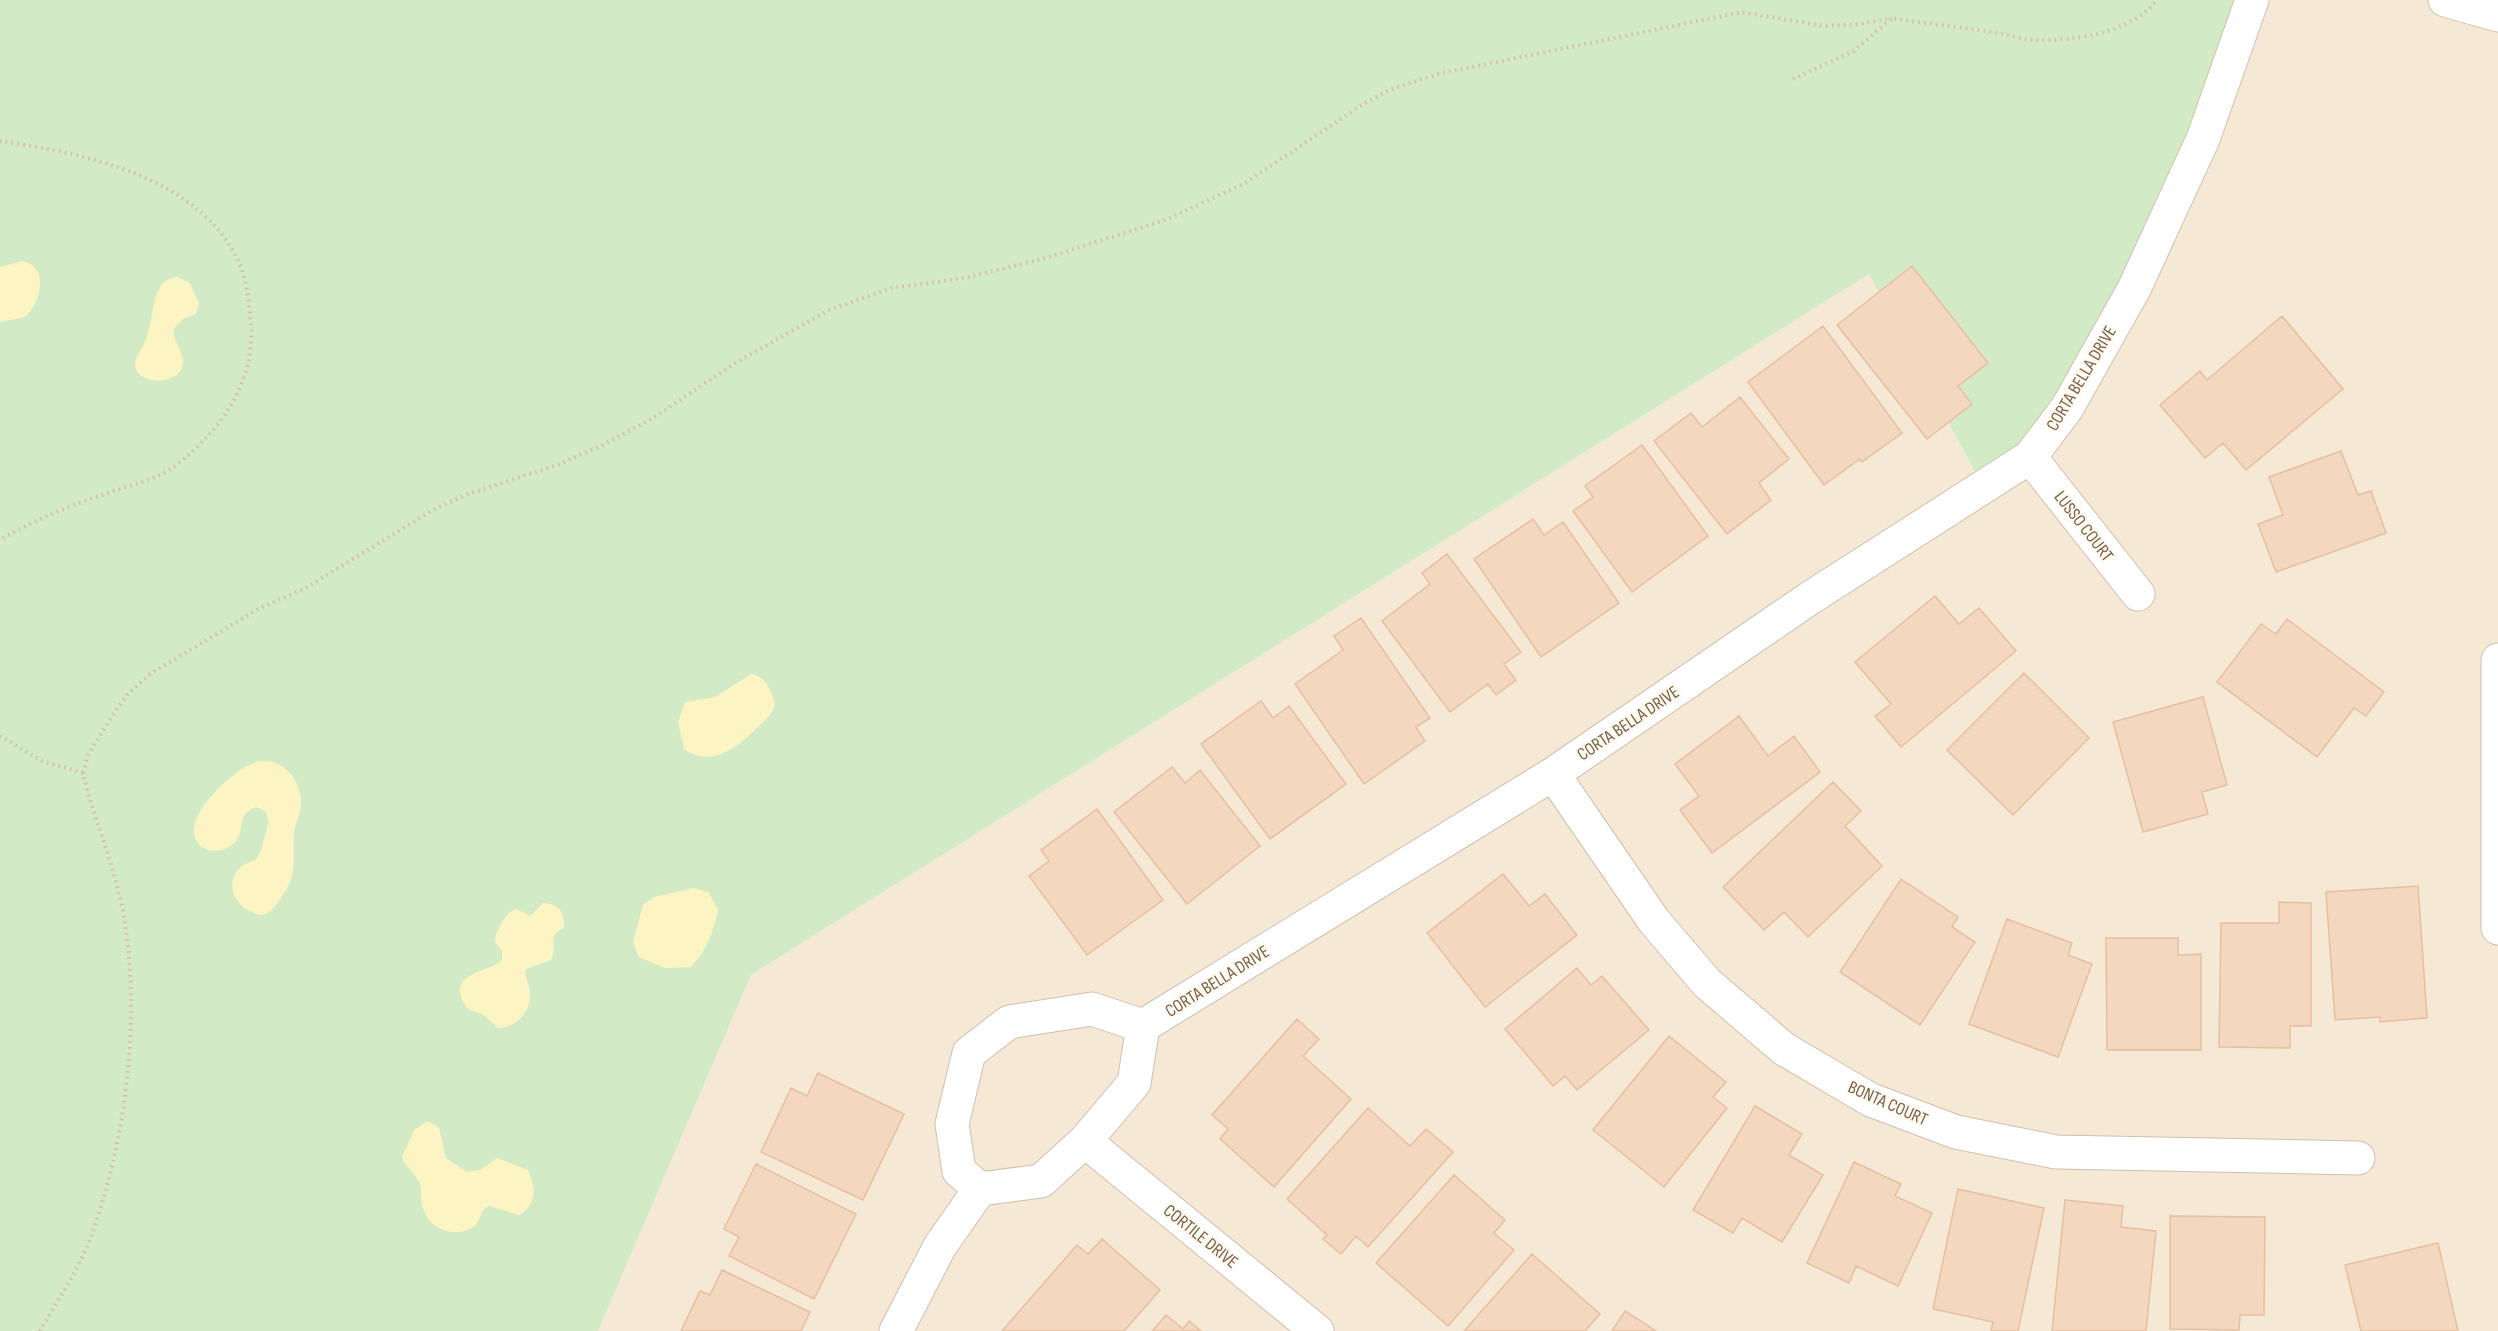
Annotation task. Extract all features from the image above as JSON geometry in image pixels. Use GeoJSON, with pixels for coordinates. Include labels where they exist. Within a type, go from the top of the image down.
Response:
{"type":"FeatureCollection","features":[{"type":"Feature","properties":{"kind":"street","name":"CORTA BELLA DRIVE"},"geometry":{"type":"LineString","coordinates":[[1143,1026],[1553,774],[1810,598],[2030,457],[2067,408],[2134,289],[2203,139],[2252,0]]}},
{"type":"Feature","properties":{"kind":"street"},"geometry":{"type":"LineString","coordinates":[[2445,0],[2498,15]]}},
{"type":"Feature","properties":{"kind":"street","name":"LUSSO COURT"},"geometry":{"type":"LineString","coordinates":[[2030,457],[2138,594]]}},
{"type":"Feature","properties":{"kind":"street"},"geometry":{"type":"LineString","coordinates":[[2498,660],[2498,928]]}},
{"type":"Feature","properties":{"kind":"street","name":"BONTA COURT"},"geometry":{"type":"LineString","coordinates":[[1553,774],[1654,921],[1707,983],[1784,1048],[1871,1100],[1956,1132],[2056,1152],[2358,1158]]}},
{"type":"Feature","properties":{"kind":"street"},"geometry":{"type":"LineString","coordinates":[[896,1331],[940,1246],[980,1189],[1041,1181],[1085,1141],[1134,1083],[1143,1026],[1092,1009],[1010,1022],[969,1053],[952,1125],[959,1171],[980,1189]]}},
{"type":"Feature","properties":{"kind":"street","name":"CORTILE DRIVE"},"geometry":{"type":"LineString","coordinates":[[1085,1141],[1317,1331]]}},
{"type":"Feature","properties":{"kind":"path"},"geometry":{"type":"LineString","coordinates":[[40,1331],[78,1266],[90,1239],[116,1149],[130,1031],[131,989],[124,915],[83,773],[88,755],[128,694],[150,674],[179,654],[260,608],[304,589],[399,530],[465,495],[560,464],[605,444],[653,418],[736,362],[829,310],[892,288],[965,278],[1046,258],[1117,238],[1168,219],[1245,183],[1365,103],[1390,89],[1438,74],[1742,12],[1824,26],[1860,24],[1892,18],[2032,40],[2070,38],[2104,32],[2132,20],[2157,0]]}},
{"type":"Feature","properties":{"kind":"path"},"geometry":{"type":"LineString","coordinates":[[1793,79],[1854,51],[1892,18]]}},
{"type":"Feature","properties":{"kind":"path"},"geometry":{"type":"LineString","coordinates":[[0,141],[62,151],[116,164],[165,188],[196,209],[231,247],[242,270],[249,299],[251,336],[248,369],[241,387],[205,440],[177,465],[153,478],[61,510],[0,540]]}},
{"type":"Feature","properties":{"kind":"path"},"geometry":{"type":"LineString","coordinates":[[0,736],[42,761],[83,773]]}},
{"type":"Feature","properties":{"kind":"shaded area"},"geometry":{"type":"Polygon","coordinates":[[[2252,0],[2445,0],[2498,15],[2498,1331],[598,1331],[751,975],[1869,274],[1983,488],[2252,0]]]}},
{"type":"Feature","properties":{"kind":"green space"},"geometry":{"type":"Polygon","coordinates":[[[0,0],[2252,0],[2067,408],[1984,489],[1869,274],[751,975],[598,1331],[0,1331],[0,0]]]}},
{"type":"Feature","properties":{"kind":"sand"},"geometry":{"type":"Polygon","coordinates":[[[22,261],[31,264],[37,270],[40,277],[38,295],[25,317],[0,322],[0,267],[22,261]]]}},
{"type":"Feature","properties":{"kind":"sand"},"geometry":{"type":"Polygon","coordinates":[[[177,277],[190,283],[199,304],[196,314],[183,319],[174,328],[183,362],[179,373],[167,379],[152,380],[139,374],[135,361],[145,343],[161,286],[166,281],[177,277]]]}},
{"type":"Feature","properties":{"kind":"sand"},"geometry":{"type":"Polygon","coordinates":[[[751,674],[760,677],[772,694],[775,704],[768,717],[734,748],[724,753],[705,757],[694,755],[684,749],[678,722],[685,702],[715,697],[751,674]]]}},
{"type":"Feature","properties":{"kind":"sand"},"geometry":{"type":"Polygon","coordinates":[[[261,761],[278,764],[291,774],[299,789],[301,806],[294,833],[292,876],[285,893],[273,908],[261,915],[253,913],[239,903],[232,889],[232,882],[241,867],[259,855],[269,823],[266,811],[256,807],[246,813],[237,840],[225,849],[217,851],[198,844],[194,828],[202,808],[230,777],[261,761]]]}},
{"type":"Feature","properties":{"kind":"sand"},"geometry":{"type":"Polygon","coordinates":[[[694,888],[709,893],[718,910],[709,940],[701,955],[691,967],[665,968],[639,957],[633,942],[643,905],[654,897],[694,888]]]}},
{"type":"Feature","properties":{"kind":"sand"},"geometry":{"type":"Polygon","coordinates":[[[543,903],[553,905],[560,910],[564,927],[553,936],[554,951],[551,960],[526,969],[530,1000],[525,1012],[511,1025],[498,1028],[485,1016],[467,1008],[461,996],[460,987],[471,975],[502,960],[502,951],[495,942],[495,938],[508,914],[516,909],[530,916],[543,903]]]}},
{"type":"Feature","properties":{"kind":"sand"},"geometry":{"type":"Polygon","coordinates":[[[427,1121],[439,1127],[446,1158],[467,1172],[480,1170],[497,1158],[528,1170],[533,1195],[525,1211],[519,1215],[489,1206],[484,1210],[476,1225],[458,1232],[443,1230],[431,1222],[422,1205],[421,1188],[418,1181],[402,1157],[414,1130],[427,1121]]]}},
{"type":"Feature","properties":{"kind":"building"},"geometry":{"type":"Polygon","coordinates":[[[1912,266],[1988,363],[1958,386],[1972,404],[1927,439],[1837,325],[1912,266]]]}},
{"type":"Feature","properties":{"kind":"building"},"geometry":{"type":"Polygon","coordinates":[[[2282,316],[2343,389],[2246,470],[2223,443],[2205,458],[2160,405],[2200,371],[2207,380],[2282,316]]]}},
{"type":"Feature","properties":{"kind":"building"},"geometry":{"type":"Polygon","coordinates":[[[1823,326],[1902,433],[1862,462],[1860,459],[1824,485],[1748,382],[1823,326]]]}},
{"type":"Feature","properties":{"kind":"building"},"geometry":{"type":"Polygon","coordinates":[[[1740,397],[1789,459],[1759,483],[1771,500],[1727,534],[1654,441],[1691,413],[1702,427],[1740,397]]]}},
{"type":"Feature","properties":{"kind":"building"},"geometry":{"type":"Polygon","coordinates":[[[1642,445],[1708,536],[1632,592],[1573,511],[1593,497],[1585,486],[1642,445]]]}},
{"type":"Feature","properties":{"kind":"building"},"geometry":{"type":"Polygon","coordinates":[[[2341,451],[2358,495],[2371,491],[2386,533],[2276,572],[2258,524],[2283,515],[2269,477],[2341,451]]]}},
{"type":"Feature","properties":{"kind":"building"},"geometry":{"type":"Polygon","coordinates":[[[1533,519],[1544,535],[1563,522],[1619,603],[1541,657],[1474,559],[1533,519]]]}},
{"type":"Feature","properties":{"kind":"building"},"geometry":{"type":"Polygon","coordinates":[[[1447,554],[1521,652],[1504,664],[1516,680],[1496,695],[1488,684],[1450,712],[1382,621],[1430,584],[1422,573],[1447,554]]]}},
{"type":"Feature","properties":{"kind":"building"},"geometry":{"type":"Polygon","coordinates":[[[1935,596],[1959,624],[1979,608],[2016,651],[1901,747],[1875,716],[1891,704],[1855,662],[1935,596]]]}},
{"type":"Feature","properties":{"kind":"building"},"geometry":{"type":"Polygon","coordinates":[[[1361,618],[1430,718],[1416,727],[1425,741],[1364,784],[1295,684],[1343,650],[1334,636],[1361,618]]]}},
{"type":"Feature","properties":{"kind":"building"},"geometry":{"type":"Polygon","coordinates":[[[2287,619],[2384,692],[2366,716],[2354,708],[2317,757],[2217,682],[2261,624],[2276,634],[2287,619]]]}},
{"type":"Feature","properties":{"kind":"building"},"geometry":{"type":"Polygon","coordinates":[[[2024,673],[2089,738],[2013,815],[1947,750],[2024,673]]]}},
{"type":"Feature","properties":{"kind":"building"},"geometry":{"type":"Polygon","coordinates":[[[2203,697],[2227,785],[2202,792],[2208,814],[2143,832],[2113,722],[2203,697]]]}},
{"type":"Feature","properties":{"kind":"building"},"geometry":{"type":"Polygon","coordinates":[[[1261,701],[1273,718],[1289,706],[1346,784],[1270,839],[1201,744],[1261,701]]]}},
{"type":"Feature","properties":{"kind":"building"},"geometry":{"type":"Polygon","coordinates":[[[1739,716],[1768,756],[1794,736],[1820,772],[1712,853],[1680,810],[1699,796],[1675,764],[1739,716]]]}},
{"type":"Feature","properties":{"kind":"building"},"geometry":{"type":"Polygon","coordinates":[[[1172,767],[1185,783],[1200,770],[1260,846],[1187,904],[1114,812],[1172,767]]]}},
{"type":"Feature","properties":{"kind":"building"},"geometry":{"type":"Polygon","coordinates":[[[1833,782],[1861,811],[1845,826],[1882,866],[1808,937],[1784,912],[1764,930],[1723,887],[1833,782]]]}},
{"type":"Feature","properties":{"kind":"building"},"geometry":{"type":"Polygon","coordinates":[[[1097,809],[1163,900],[1087,955],[1029,876],[1049,861],[1041,850],[1097,809]]]}},
{"type":"Feature","properties":{"kind":"building"},"geometry":{"type":"Polygon","coordinates":[[[1503,874],[1529,906],[1545,894],[1577,935],[1485,1007],[1427,933],[1503,874]]]}},
{"type":"Feature","properties":{"kind":"building"},"geometry":{"type":"Polygon","coordinates":[[[1901,879],[1958,917],[1952,927],[1975,942],[1920,1025],[1840,972],[1901,879]]]}},
{"type":"Feature","properties":{"kind":"building"},"geometry":{"type":"Polygon","coordinates":[[[2418,886],[2427,1018],[2380,1022],[2380,1017],[2335,1020],[2326,892],[2418,886]]]}},
{"type":"Feature","properties":{"kind":"building"},"geometry":{"type":"Polygon","coordinates":[[[2279,902],[2311,903],[2311,1026],[2290,1026],[2290,1048],[2219,1047],[2221,923],[2279,923],[2279,902]]]}},
{"type":"Feature","properties":{"kind":"building"},"geometry":{"type":"Polygon","coordinates":[[[2007,919],[2072,943],[2068,955],[2092,964],[2058,1057],[1969,1024],[2007,919]]]}},
{"type":"Feature","properties":{"kind":"building"},"geometry":{"type":"Polygon","coordinates":[[[2106,938],[2178,938],[2178,955],[2201,954],[2201,1050],[2107,1050],[2106,938]]]}},
{"type":"Feature","properties":{"kind":"building"},"geometry":{"type":"Polygon","coordinates":[[[1577,968],[1591,985],[1602,976],[1649,1030],[1577,1090],[1565,1076],[1553,1086],[1505,1029],[1577,968]]]}},
{"type":"Feature","properties":{"kind":"building"},"geometry":{"type":"Polygon","coordinates":[[[1297,1019],[1319,1039],[1303,1056],[1351,1099],[1274,1187],[1220,1139],[1228,1129],[1212,1115],[1297,1019]]]}},
{"type":"Feature","properties":{"kind":"building"},"geometry":{"type":"Polygon","coordinates":[[[1669,1036],[1726,1082],[1713,1097],[1727,1108],[1664,1187],[1593,1130],[1669,1036]]]}},
{"type":"Feature","properties":{"kind":"building"},"geometry":{"type":"Polygon","coordinates":[[[818,1073],[904,1114],[863,1200],[761,1152],[791,1088],[807,1096],[818,1073]]]}},
{"type":"Feature","properties":{"kind":"building"},"geometry":{"type":"Polygon","coordinates":[[[1755,1106],[1802,1134],[1789,1155],[1823,1175],[1782,1242],[1742,1218],[1733,1233],[1693,1210],[1755,1106]]]}},
{"type":"Feature","properties":{"kind":"building"},"geometry":{"type":"Polygon","coordinates":[[[1368,1108],[1410,1146],[1426,1129],[1453,1152],[1368,1247],[1356,1236],[1341,1254],[1323,1239],[1327,1235],[1287,1199],[1368,1108]]]}},
{"type":"Feature","properties":{"kind":"building"},"geometry":{"type":"Polygon","coordinates":[[[1854,1162],[1901,1184],[1895,1196],[1932,1213],[1898,1286],[1856,1266],[1849,1283],[1807,1263],[1854,1162]]]}},
{"type":"Feature","properties":{"kind":"building"},"geometry":{"type":"Polygon","coordinates":[[[756,1164],[856,1214],[814,1299],[729,1256],[739,1237],[724,1229],[756,1164]]]}},
{"type":"Feature","properties":{"kind":"building"},"geometry":{"type":"Polygon","coordinates":[[[1454,1175],[1505,1220],[1494,1233],[1514,1250],[1448,1326],[1376,1263],[1454,1175]]]}},
{"type":"Feature","properties":{"kind":"building"},"geometry":{"type":"Polygon","coordinates":[[[1958,1189],[2044,1208],[2018,1331],[1991,1331],[1993,1322],[1933,1309],[1958,1189]]]}},
{"type":"Feature","properties":{"kind":"building"},"geometry":{"type":"Polygon","coordinates":[[[2065,1200],[2123,1206],[2121,1227],[2156,1231],[2146,1331],[2052,1331],[2065,1200]]]}},
{"type":"Feature","properties":{"kind":"building"},"geometry":{"type":"Polygon","coordinates":[[[2170,1216],[2265,1217],[2264,1315],[2240,1315],[2239,1330],[2170,1329],[2170,1216]]]}},
{"type":"Feature","properties":{"kind":"building"},"geometry":{"type":"Polygon","coordinates":[[[1102,1239],[1160,1290],[1124,1331],[1002,1331],[1077,1245],[1088,1254],[1102,1239]]]}},
{"type":"Feature","properties":{"kind":"building"},"geometry":{"type":"Polygon","coordinates":[[[2438,1243],[2458,1331],[2361,1331],[2345,1265],[2438,1243]]]}},
{"type":"Feature","properties":{"kind":"building"},"geometry":{"type":"Polygon","coordinates":[[[1532,1254],[1600,1314],[1585,1331],[1464,1331],[1532,1254]]]}},
{"type":"Feature","properties":{"kind":"building"},"geometry":{"type":"Polygon","coordinates":[[[722,1270],[810,1312],[801,1331],[681,1331],[700,1291],[710,1295],[722,1270]]]}},
{"type":"Feature","properties":{"kind":"building"},"geometry":{"type":"Polygon","coordinates":[[[1625,1311],[1656,1331],[1612,1331],[1625,1311]]]}},
{"type":"Feature","properties":{"kind":"building"},"geometry":{"type":"Polygon","coordinates":[[[1166,1315],[1183,1329],[1189,1321],[1201,1331],[1152,1331],[1166,1315]]]}}]}
